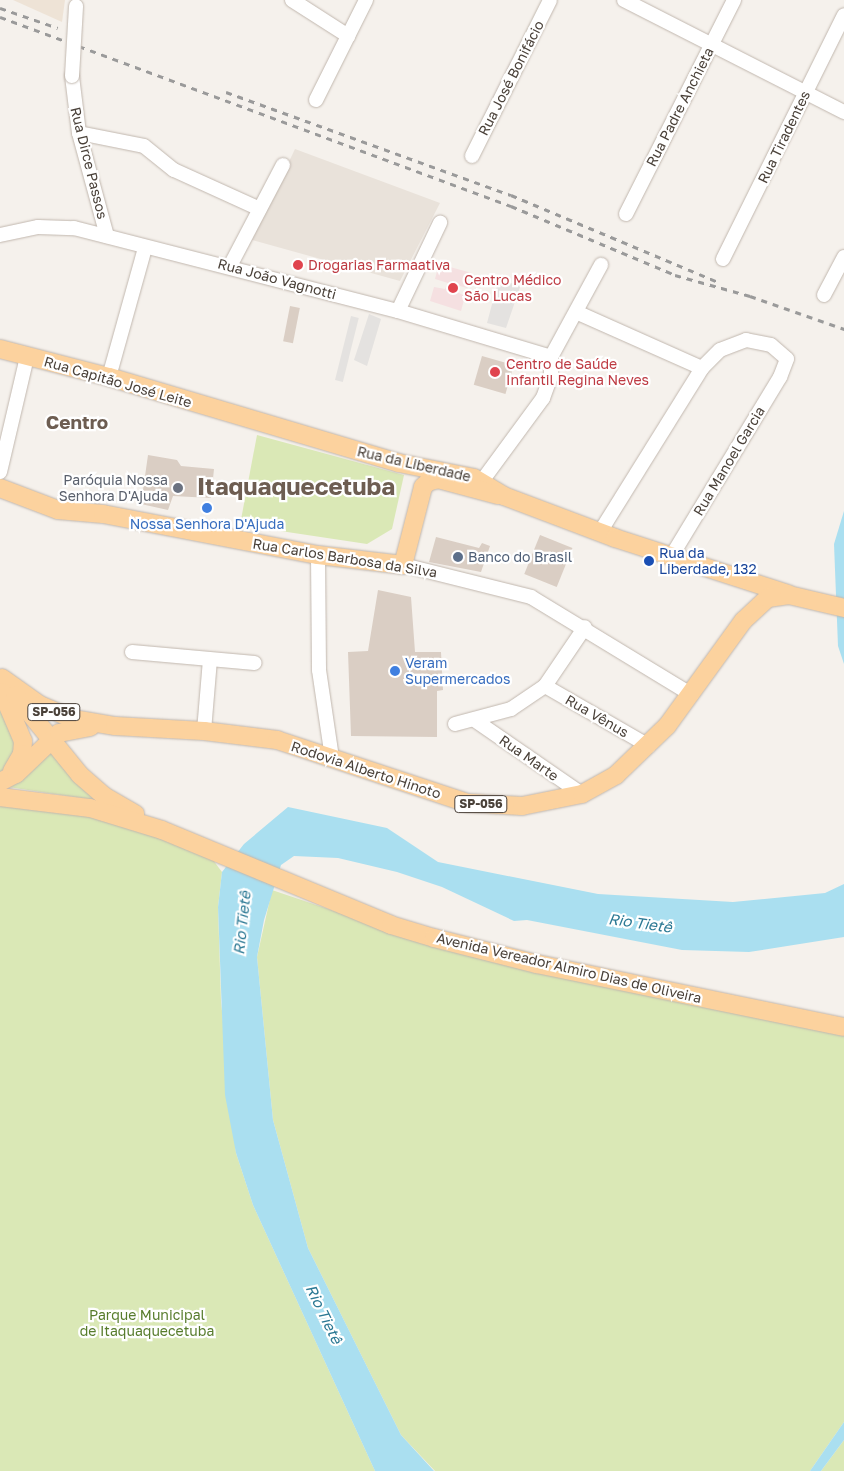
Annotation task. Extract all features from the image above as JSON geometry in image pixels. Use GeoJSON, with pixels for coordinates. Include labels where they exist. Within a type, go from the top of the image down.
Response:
{"type":"FeatureCollection","features":[{"type":"Feature","properties":{"kind":"main road","name":"Rua Capitão José Leite"},"geometry":{"type":"LineString","coordinates":[[0,349],[109,377],[235,416]]}},
{"type":"Feature","properties":{"kind":"main road","name":"Rua da Liberdade"},"geometry":{"type":"LineString","coordinates":[[235,416],[399,463],[482,481],[504,496],[600,532],[789,595]]}},
{"type":"Feature","properties":{"kind":"main road"},"geometry":{"type":"LineString","coordinates":[[399,463],[415,473],[423,487]]}},
{"type":"Feature","properties":{"kind":"main road"},"geometry":{"type":"LineString","coordinates":[[403,565],[423,487],[432,479],[472,485],[482,481]]}},
{"type":"Feature","properties":{"kind":"main road"},"geometry":{"type":"LineString","coordinates":[[445,481],[474,492],[504,496]]}},
{"type":"Feature","properties":{"kind":"main road","name":"Rua Carlos Barbosa da Silva"},"geometry":{"type":"LineString","coordinates":[[0,488],[58,510],[103,514],[208,537],[318,555],[403,565]]}},
{"type":"Feature","properties":{"kind":"main road","name":"Rua da Liberdade"},"geometry":{"type":"LineString","coordinates":[[701,567],[768,598]]}},
{"type":"Feature","properties":{"kind":"main road"},"geometry":{"type":"LineString","coordinates":[[741,586],[748,600],[743,621]]}},
{"type":"Feature","properties":{"kind":"main road"},"geometry":{"type":"LineString","coordinates":[[768,598],[789,595],[844,608]]}},
{"type":"Feature","properties":{"kind":"main road"},"geometry":{"type":"LineString","coordinates":[[768,598],[811,601]]}},
{"type":"Feature","properties":{"kind":"main road","name":"Rodovia Alberto Hinoto"},"geometry":{"type":"LineString","coordinates":[[1,787],[50,739],[64,730],[115,726],[204,731],[277,740],[468,803],[522,806],[582,794],[616,775],[649,746],[692,695],[743,621],[768,598]]}},
{"type":"Feature","properties":{"kind":"main road"},"geometry":{"type":"LineString","coordinates":[[1,681],[23,741],[22,754],[1,787]]}},
{"type":"Feature","properties":{"kind":"main road","name":"Rodovia Alberto Hinoto"},"geometry":{"type":"LineString","coordinates":[[1,681],[52,711],[115,726]]}},
{"type":"Feature","properties":{"kind":"main road","name":"Avenida Vereador Almiro Dias de Oliveira"},"geometry":{"type":"LineString","coordinates":[[1,681],[80,775],[104,796],[162,830]]}},
{"type":"Feature","properties":{"kind":"main road"},"geometry":{"type":"LineString","coordinates":[[80,775],[70,758],[68,744],[84,727]]}},
{"type":"Feature","properties":{"kind":"main road","name":"Avenida Vereador Almiro Dias de Oliveira"},"geometry":{"type":"LineString","coordinates":[[1,787],[90,808],[162,830],[300,888],[434,938],[537,964],[844,1027]]}},
{"type":"Feature","properties":{"kind":"street"},"geometry":{"type":"LineString","coordinates":[[292,0],[348,36]]}},
{"type":"Feature","properties":{"kind":"street"},"geometry":{"type":"LineString","coordinates":[[316,100],[366,0]]}},
{"type":"Feature","properties":{"kind":"street","name":"Rua José Bonifácio"},"geometry":{"type":"LineString","coordinates":[[472,156],[550,0]]}},
{"type":"Feature","properties":{"kind":"street"},"geometry":{"type":"LineString","coordinates":[[624,0],[805,94],[844,112]]}},
{"type":"Feature","properties":{"kind":"street","name":"Rua Padre Anchieta"},"geometry":{"type":"LineString","coordinates":[[626,214],[734,0]]}},
{"type":"Feature","properties":{"kind":"street","name":"Rua Dirce Passos"},"geometry":{"type":"LineString","coordinates":[[76,3],[72,76],[79,133],[107,236]]}},
{"type":"Feature","properties":{"kind":"street","name":"Rua Tiradentes"},"geometry":{"type":"LineString","coordinates":[[723,259],[844,15]]}},
{"type":"Feature","properties":{"kind":"street"},"geometry":{"type":"LineString","coordinates":[[79,133],[144,146],[174,170],[260,209]]}},
{"type":"Feature","properties":{"kind":"street"},"geometry":{"type":"LineString","coordinates":[[230,266],[283,165]]}},
{"type":"Feature","properties":{"kind":"street"},"geometry":{"type":"LineString","coordinates":[[398,311],[440,223]]}},
{"type":"Feature","properties":{"kind":"street","name":"Rua João Vagnotti"},"geometry":{"type":"LineString","coordinates":[[0,235],[57,226],[107,236],[145,248],[230,266],[398,311],[551,357]]}},
{"type":"Feature","properties":{"kind":"street"},"geometry":{"type":"LineString","coordinates":[[109,377],[145,248]]}},
{"type":"Feature","properties":{"kind":"street"},"geometry":{"type":"LineString","coordinates":[[824,295],[844,257]]}},
{"type":"Feature","properties":{"kind":"street"},"geometry":{"type":"LineString","coordinates":[[482,481],[543,398],[551,376],[551,357],[601,265]]}},
{"type":"Feature","properties":{"kind":"street"},"geometry":{"type":"LineString","coordinates":[[576,312],[702,368],[600,532]]}},
{"type":"Feature","properties":{"kind":"street","name":"Rua Manoel Garcia"},"geometry":{"type":"LineString","coordinates":[[671,557],[786,365],[779,349],[759,340],[746,340],[720,350],[702,368]]}},
{"type":"Feature","properties":{"kind":"street"},"geometry":{"type":"LineString","coordinates":[[0,472],[27,357]]}},
{"type":"Feature","properties":{"kind":"street"},"geometry":{"type":"LineString","coordinates":[[318,555],[319,670],[332,758]]}},
{"type":"Feature","properties":{"kind":"street","name":"Rua Carlos Barbosa da Silva"},"geometry":{"type":"LineString","coordinates":[[403,565],[514,590],[585,627],[692,695]]}},
{"type":"Feature","properties":{"kind":"street"},"geometry":{"type":"LineString","coordinates":[[455,724],[476,722],[511,709],[545,686],[585,627]]}},
{"type":"Feature","properties":{"kind":"street"},"geometry":{"type":"LineString","coordinates":[[132,652],[255,663]]}},
{"type":"Feature","properties":{"kind":"street"},"geometry":{"type":"LineString","coordinates":[[204,731],[210,660]]}},
{"type":"Feature","properties":{"kind":"street","name":"Rua Vênus"},"geometry":{"type":"LineString","coordinates":[[545,686],[649,746]]}},
{"type":"Feature","properties":{"kind":"street","name":"Rua Marte"},"geometry":{"type":"LineString","coordinates":[[476,722],[582,794]]}},
{"type":"Feature","properties":{"kind":"shaded area"},"geometry":{"type":"Polygon","coordinates":[[[13,0],[65,0],[62,22],[13,0]]]}},
{"type":"Feature","properties":{"kind":"shaded area"},"geometry":{"type":"Polygon","coordinates":[[[295,149],[440,203],[400,281],[252,240],[295,149]]]}},
{"type":"Feature","properties":{"kind":"shaded area","name":"Centro Médico São Lucas"},"geometry":{"type":"Polygon","coordinates":[[[439,264],[472,273],[467,288],[460,286],[457,292],[465,296],[461,311],[430,301],[434,287],[445,289],[448,283],[435,279],[439,264]]]}},
{"type":"Feature","properties":{"kind":"shaded area"},"geometry":{"type":"Polygon","coordinates":[[[499,278],[520,287],[506,328],[487,323],[499,278]]]}},
{"type":"Feature","properties":{"kind":"shaded area"},"geometry":{"type":"Polygon","coordinates":[[[369,314],[381,319],[367,366],[354,360],[369,314]]]}},
{"type":"Feature","properties":{"kind":"shaded area"},"geometry":{"type":"Polygon","coordinates":[[[351,316],[359,318],[343,382],[335,380],[351,316]]]}},
{"type":"Feature","properties":{"kind":"green space"},"geometry":{"type":"Polygon","coordinates":[[[257,435],[404,475],[392,529],[367,544],[240,525],[257,435]]]}},
{"type":"Feature","properties":{"kind":"green space"},"geometry":{"type":"Polygon","coordinates":[[[0,699],[20,747],[0,776],[0,699]]]}},
{"type":"Feature","properties":{"kind":"green space"},"geometry":{"type":"Polygon","coordinates":[[[49,742],[107,802],[8,787],[49,742]]]}},
{"type":"Feature","properties":{"kind":"green space","name":"Parque Municipal de Itaquaquecetuba"},"geometry":{"type":"Polygon","coordinates":[[[0,802],[114,820],[210,856],[222,872],[218,907],[221,1001],[236,1153],[253,1205],[375,1471],[0,1471],[0,802]]]}},
{"type":"Feature","properties":{"kind":"green space"},"geometry":{"type":"Polygon","coordinates":[[[272,890],[464,955],[844,1034],[844,1422],[810,1471],[435,1471],[401,1435],[308,1248],[273,1120],[257,957],[272,890]]]}},
{"type":"Feature","properties":{"kind":"green space"},"geometry":{"type":"Polygon","coordinates":[[[844,1440],[844,1471],[821,1471],[844,1440]]]}},
{"type":"Feature","properties":{"kind":"water"},"geometry":{"type":"Polygon","coordinates":[[[844,511],[844,664],[838,646],[834,544],[844,511]]]}},
{"type":"Feature","properties":{"kind":"water","name":"Rio Tietê"},"geometry":{"type":"Polygon","coordinates":[[[288,807],[387,828],[438,862],[598,894],[733,902],[825,893],[844,884],[844,937],[749,952],[682,950],[527,920],[514,921],[442,887],[397,872],[338,858],[294,856],[281,865],[264,920],[257,957],[273,1120],[308,1248],[401,1435],[434,1471],[375,1471],[253,1205],[236,1153],[225,1095],[218,907],[222,872],[244,844],[288,807]]]}},
{"type":"Feature","properties":{"kind":"water"},"geometry":{"type":"Polygon","coordinates":[[[844,1422],[844,1440],[821,1471],[810,1471],[844,1422]]]}},
{"type":"Feature","properties":{"kind":"building"},"geometry":{"type":"Polygon","coordinates":[[[290,306],[300,308],[293,343],[283,341],[290,306]]]}},
{"type":"Feature","properties":{"kind":"building","name":"Centro de Saúde Infantil Regina Neves"},"geometry":{"type":"Polygon","coordinates":[[[482,356],[514,365],[505,394],[474,385],[482,356]]]}},
{"type":"Feature","properties":{"kind":"building","name":"Paróquia Nossa Senhora D'Ajuda"},"geometry":{"type":"Polygon","coordinates":[[[148,455],[177,460],[181,466],[214,469],[211,498],[173,496],[168,510],[141,504],[148,455]]]}},
{"type":"Feature","properties":{"kind":"building"},"geometry":{"type":"Polygon","coordinates":[[[540,535],[572,548],[557,587],[524,574],[540,535]]]}},
{"type":"Feature","properties":{"kind":"building","name":"Banco do Brasil"},"geometry":{"type":"Polygon","coordinates":[[[436,537],[479,548],[482,543],[490,546],[481,572],[429,562],[436,537]]]}},
{"type":"Feature","properties":{"kind":"building","name":"Veram Supermercados"},"geometry":{"type":"Polygon","coordinates":[[[378,590],[411,597],[415,652],[441,652],[443,690],[437,691],[437,737],[351,736],[348,652],[368,651],[378,590]]]}},
{"type":"Feature","properties":{"kind":"railway"},"geometry":{"type":"LineString","coordinates":[[0,8],[58,28]]}},
{"type":"Feature","properties":{"kind":"railway"},"geometry":{"type":"LineString","coordinates":[[0,17],[511,206],[675,275],[750,296],[844,329]]}},
{"type":"Feature","properties":{"kind":"railway"},"geometry":{"type":"LineString","coordinates":[[226,92],[511,195],[718,282]]}},
{"type":"Feature","properties":{"kind":"place","name":"Drogarias Farmaativa"},"geometry":{"type":"Point","coordinates":[298,265]}},
{"type":"Feature","properties":{"kind":"place","name":"Centro Médico São Lucas"},"geometry":{"type":"Point","coordinates":[453,288]}},
{"type":"Feature","properties":{"kind":"place","name":"Centro de Saúde Infantil Regina Neves"},"geometry":{"type":"Point","coordinates":[495,372]}},
{"type":"Feature","properties":{"kind":"place","name":"Paróquia Nossa Senhora D'Ajuda"},"geometry":{"type":"Point","coordinates":[178,488]}},
{"type":"Feature","properties":{"kind":"place","name":"Nossa Senhora D'Ajuda"},"geometry":{"type":"Point","coordinates":[207,508]}},
{"type":"Feature","properties":{"kind":"place","name":"Banco do Brasil"},"geometry":{"type":"Point","coordinates":[458,557]}},
{"type":"Feature","properties":{"kind":"place","name":"Rua da Liberdade, 132"},"geometry":{"type":"Point","coordinates":[649,561]}},
{"type":"Feature","properties":{"kind":"place","name":"Veram Supermercados"},"geometry":{"type":"Point","coordinates":[395,671]}},
{"type":"Feature","properties":{"kind":"district","name":"Centro"},"geometry":{"type":"Point","coordinates":[77,422]}},
{"type":"Feature","properties":{"kind":"district","name":"Itaquaquecetuba"},"geometry":{"type":"Point","coordinates":[296,486]}}]}
